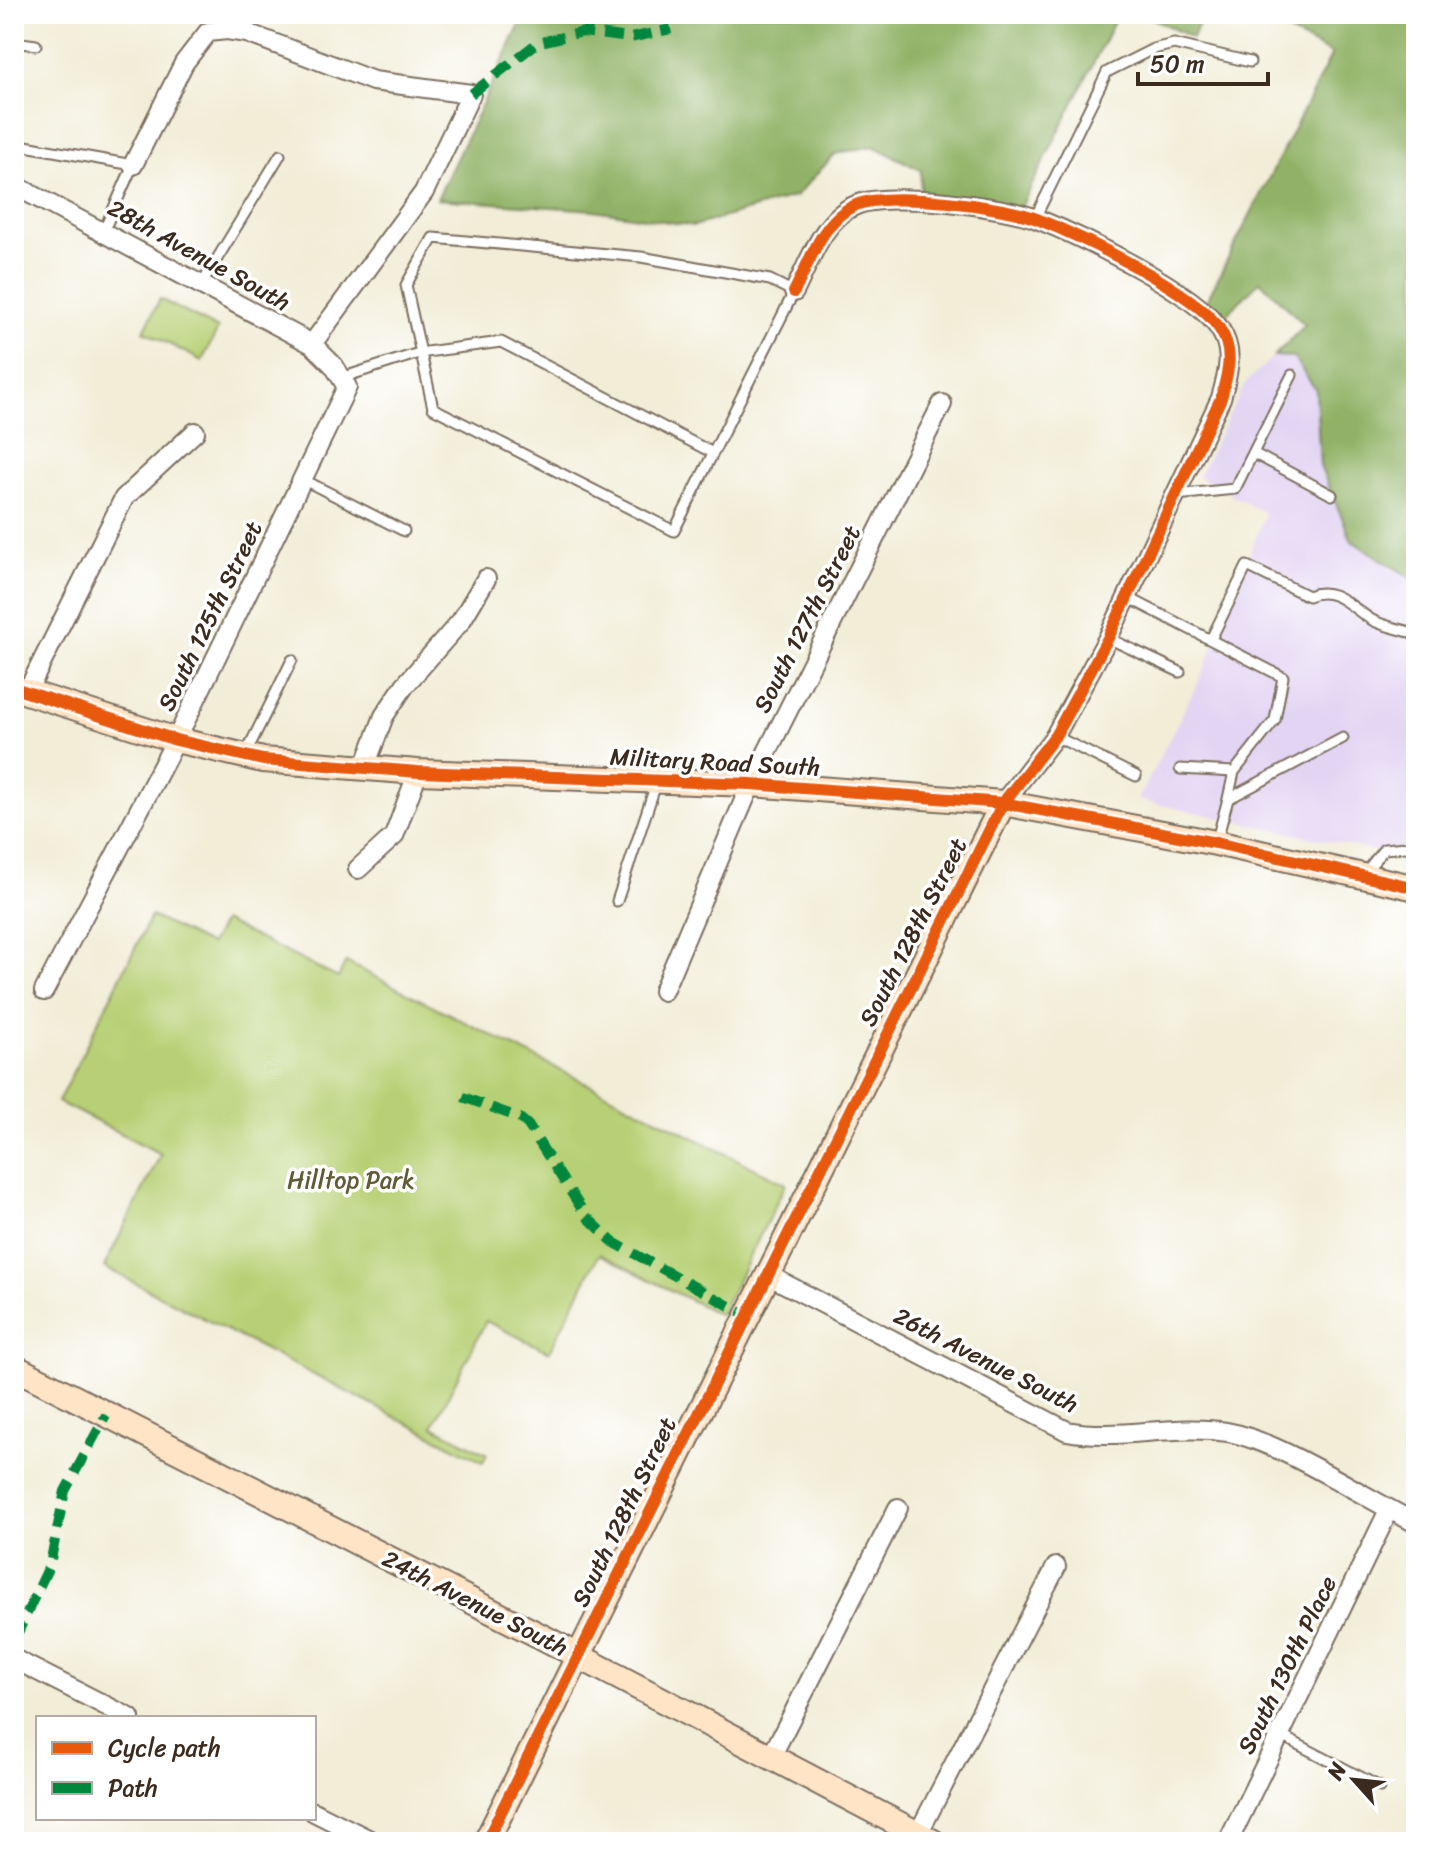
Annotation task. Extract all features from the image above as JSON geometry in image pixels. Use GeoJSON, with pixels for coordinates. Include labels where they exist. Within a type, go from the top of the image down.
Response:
{"type":"FeatureCollection","features":[{"type":"Feature","properties":{"kind":"street"},"geometry":{"type":"LineString","coordinates":[[133,165],[184,63],[208,32],[227,30],[247,33],[373,81],[471,94],[424,192],[312,344]]}},
{"type":"Feature","properties":{"kind":"street","name":"28th Avenue South"},"geometry":{"type":"LineString","coordinates":[[14,185],[203,282],[312,344],[344,382]]}},
{"type":"Feature","properties":{"kind":"street","name":"South 128th Street"},"geometry":{"type":"LineString","coordinates":[[486,1842],[1003,803],[1055,736],[1108,638],[1221,398],[1229,367],[1229,348],[1219,327],[1200,308],[1146,274],[1035,218],[966,205],[889,199],[857,204],[837,217],[794,292]]}},
{"type":"Feature","properties":{"kind":"street","name":"South 125th Street"},"geometry":{"type":"LineString","coordinates":[[44,991],[176,740],[302,479],[344,382]]}},
{"type":"Feature","properties":{"kind":"street","name":"South 127th Street"},"geometry":{"type":"LineString","coordinates":[[663,991],[751,784],[942,404]]}},
{"type":"Feature","properties":{"kind":"street"},"geometry":{"type":"LineString","coordinates":[[21,690],[115,513],[139,481],[195,432]]}},
{"type":"Feature","properties":{"kind":"street"},"geometry":{"type":"LineString","coordinates":[[364,769],[384,716],[405,685],[461,621],[486,579]]}},
{"type":"Feature","properties":{"kind":"street","name":"Military Road South"},"geometry":{"type":"LineString","coordinates":[[21,690],[176,740],[245,756],[364,769],[751,784],[1003,803],[1216,843],[1416,888]]}},
{"type":"Feature","properties":{"kind":"street"},"geometry":{"type":"LineString","coordinates":[[358,869],[394,836],[418,772]]}},
{"type":"Feature","properties":{"kind":"street","name":"26th Avenue South"},"geometry":{"type":"LineString","coordinates":[[766,1274],[1067,1431],[1094,1436],[1197,1429],[1256,1439],[1416,1523]]}},
{"type":"Feature","properties":{"kind":"street","name":"24th Avenue South"},"geometry":{"type":"LineString","coordinates":[[14,1367],[578,1655],[926,1838]]}},
{"type":"Feature","properties":{"kind":"street"},"geometry":{"type":"LineString","coordinates":[[771,1757],[898,1508]]}},
{"type":"Feature","properties":{"kind":"street","name":"South 130th Place"},"geometry":{"type":"LineString","coordinates":[[1228,1842],[1389,1510]]}},
{"type":"Feature","properties":{"kind":"street"},"geometry":{"type":"LineString","coordinates":[[926,1838],[1056,1567]]}},
{"type":"Feature","properties":{"kind":"street"},"geometry":{"type":"LineString","coordinates":[[14,1659],[126,1716]]}},
{"type":"Feature","properties":{"kind":"street"},"geometry":{"type":"LineString","coordinates":[[316,1813],[374,1842]]}},
{"type":"Feature","properties":{"kind":"lane"},"geometry":{"type":"LineString","coordinates":[[14,42],[36,45]]}},
{"type":"Feature","properties":{"kind":"lane"},"geometry":{"type":"LineString","coordinates":[[1035,218],[1107,72],[1153,49],[1174,44],[1250,62]]}},
{"type":"Feature","properties":{"kind":"lane"},"geometry":{"type":"LineString","coordinates":[[14,144],[133,165],[104,230]]}},
{"type":"Feature","properties":{"kind":"lane"},"geometry":{"type":"LineString","coordinates":[[203,282],[280,155]]}},
{"type":"Feature","properties":{"kind":"lane"},"geometry":{"type":"LineString","coordinates":[[433,238],[641,257],[770,280],[794,292],[674,531],[433,408],[419,353],[406,285],[433,238]]}},
{"type":"Feature","properties":{"kind":"lane"},"geometry":{"type":"LineString","coordinates":[[344,382],[419,353],[501,342],[713,453]]}},
{"type":"Feature","properties":{"kind":"lane"},"geometry":{"type":"LineString","coordinates":[[1176,495],[1235,489],[1292,375]]}},
{"type":"Feature","properties":{"kind":"lane"},"geometry":{"type":"LineString","coordinates":[[1253,453],[1332,495]]}},
{"type":"Feature","properties":{"kind":"lane"},"geometry":{"type":"LineString","coordinates":[[302,479],[404,531]]}},
{"type":"Feature","properties":{"kind":"lane"},"geometry":{"type":"LineString","coordinates":[[1211,639],[1247,566],[1308,596],[1320,591],[1338,596],[1374,621],[1416,634]]}},
{"type":"Feature","properties":{"kind":"lane"},"geometry":{"type":"LineString","coordinates":[[1127,597],[1283,677],[1275,720],[1234,772],[1216,843]]}},
{"type":"Feature","properties":{"kind":"lane"},"geometry":{"type":"LineString","coordinates":[[1108,638],[1180,672]]}},
{"type":"Feature","properties":{"kind":"lane"},"geometry":{"type":"LineString","coordinates":[[245,756],[292,660]]}},
{"type":"Feature","properties":{"kind":"lane"},"geometry":{"type":"LineString","coordinates":[[1055,736],[1136,776]]}},
{"type":"Feature","properties":{"kind":"lane"},"geometry":{"type":"LineString","coordinates":[[1228,799],[1343,738]]}},
{"type":"Feature","properties":{"kind":"lane"},"geometry":{"type":"LineString","coordinates":[[1180,769],[1234,772]]}},
{"type":"Feature","properties":{"kind":"lane"},"geometry":{"type":"LineString","coordinates":[[617,901],[657,781]]}},
{"type":"Feature","properties":{"kind":"lane"},"geometry":{"type":"LineString","coordinates":[[1363,876],[1384,849],[1416,846]]}},
{"type":"Feature","properties":{"kind":"lane"},"geometry":{"type":"LineString","coordinates":[[1280,1735],[1380,1787]]}},
{"type":"Feature","properties":{"kind":"shaded area"},"geometry":{"type":"Polygon","coordinates":[[[1274,356],[1293,357],[1316,390],[1320,466],[1352,540],[1416,581],[1416,860],[1138,800],[1202,675],[1265,513],[1198,477],[1244,385],[1274,356]]]}},
{"type":"Feature","properties":{"kind":"green space"},"geometry":{"type":"Polygon","coordinates":[[[525,14],[1118,14],[1018,213],[920,199],[921,170],[873,146],[835,154],[796,196],[694,226],[594,210],[437,199],[525,14]]]}},
{"type":"Feature","properties":{"kind":"green space"},"geometry":{"type":"Polygon","coordinates":[[[1144,14],[1204,14],[1192,38],[1144,14]]]}},
{"type":"Feature","properties":{"kind":"green space"},"geometry":{"type":"Polygon","coordinates":[[[1254,14],[1416,14],[1416,581],[1352,541],[1320,466],[1316,390],[1293,357],[1274,356],[1305,325],[1260,281],[1218,323],[1203,308],[1332,54],[1254,14]]]}},
{"type":"Feature","properties":{"kind":"green space"},"geometry":{"type":"Polygon","coordinates":[[[160,299],[218,329],[202,361],[144,331],[160,299]]]}},
{"type":"Feature","properties":{"kind":"green space","name":"Hilltop Park"},"geometry":{"type":"Polygon","coordinates":[[[151,916],[210,945],[223,921],[338,978],[346,962],[786,1184],[720,1315],[599,1254],[549,1352],[486,1321],[433,1426],[487,1454],[483,1462],[104,1267],[161,1154],[58,1102],[151,916]]]}},
{"type":"Feature","properties":{"kind":"marked path"},"geometry":{"type":"LineString","coordinates":[[471,94],[537,43],[583,32],[630,38],[671,29]]}},
{"type":"Feature","properties":{"kind":"marked path"},"geometry":{"type":"LineString","coordinates":[[463,1097],[520,1118],[528,1125],[586,1216],[613,1242],[746,1315]]}},
{"type":"Feature","properties":{"kind":"marked path"},"geometry":{"type":"LineString","coordinates":[[14,1641],[50,1564],[65,1491],[106,1415]]}},
{"type":"Feature","properties":{"kind":"cycle path"},"geometry":{"type":"LineString","coordinates":[[486,1842],[1003,803],[1055,736],[1108,638],[1221,398],[1228,371],[1229,354],[1219,328],[1186,298],[1135,266],[1080,238],[1037,219],[999,209],[894,199],[856,205],[844,211],[826,231],[794,292]]}},
{"type":"Feature","properties":{"kind":"cycle path"},"geometry":{"type":"LineString","coordinates":[[14,688],[176,740],[263,760],[418,772],[751,784],[1003,803],[1216,843],[1416,888]]}}]}
